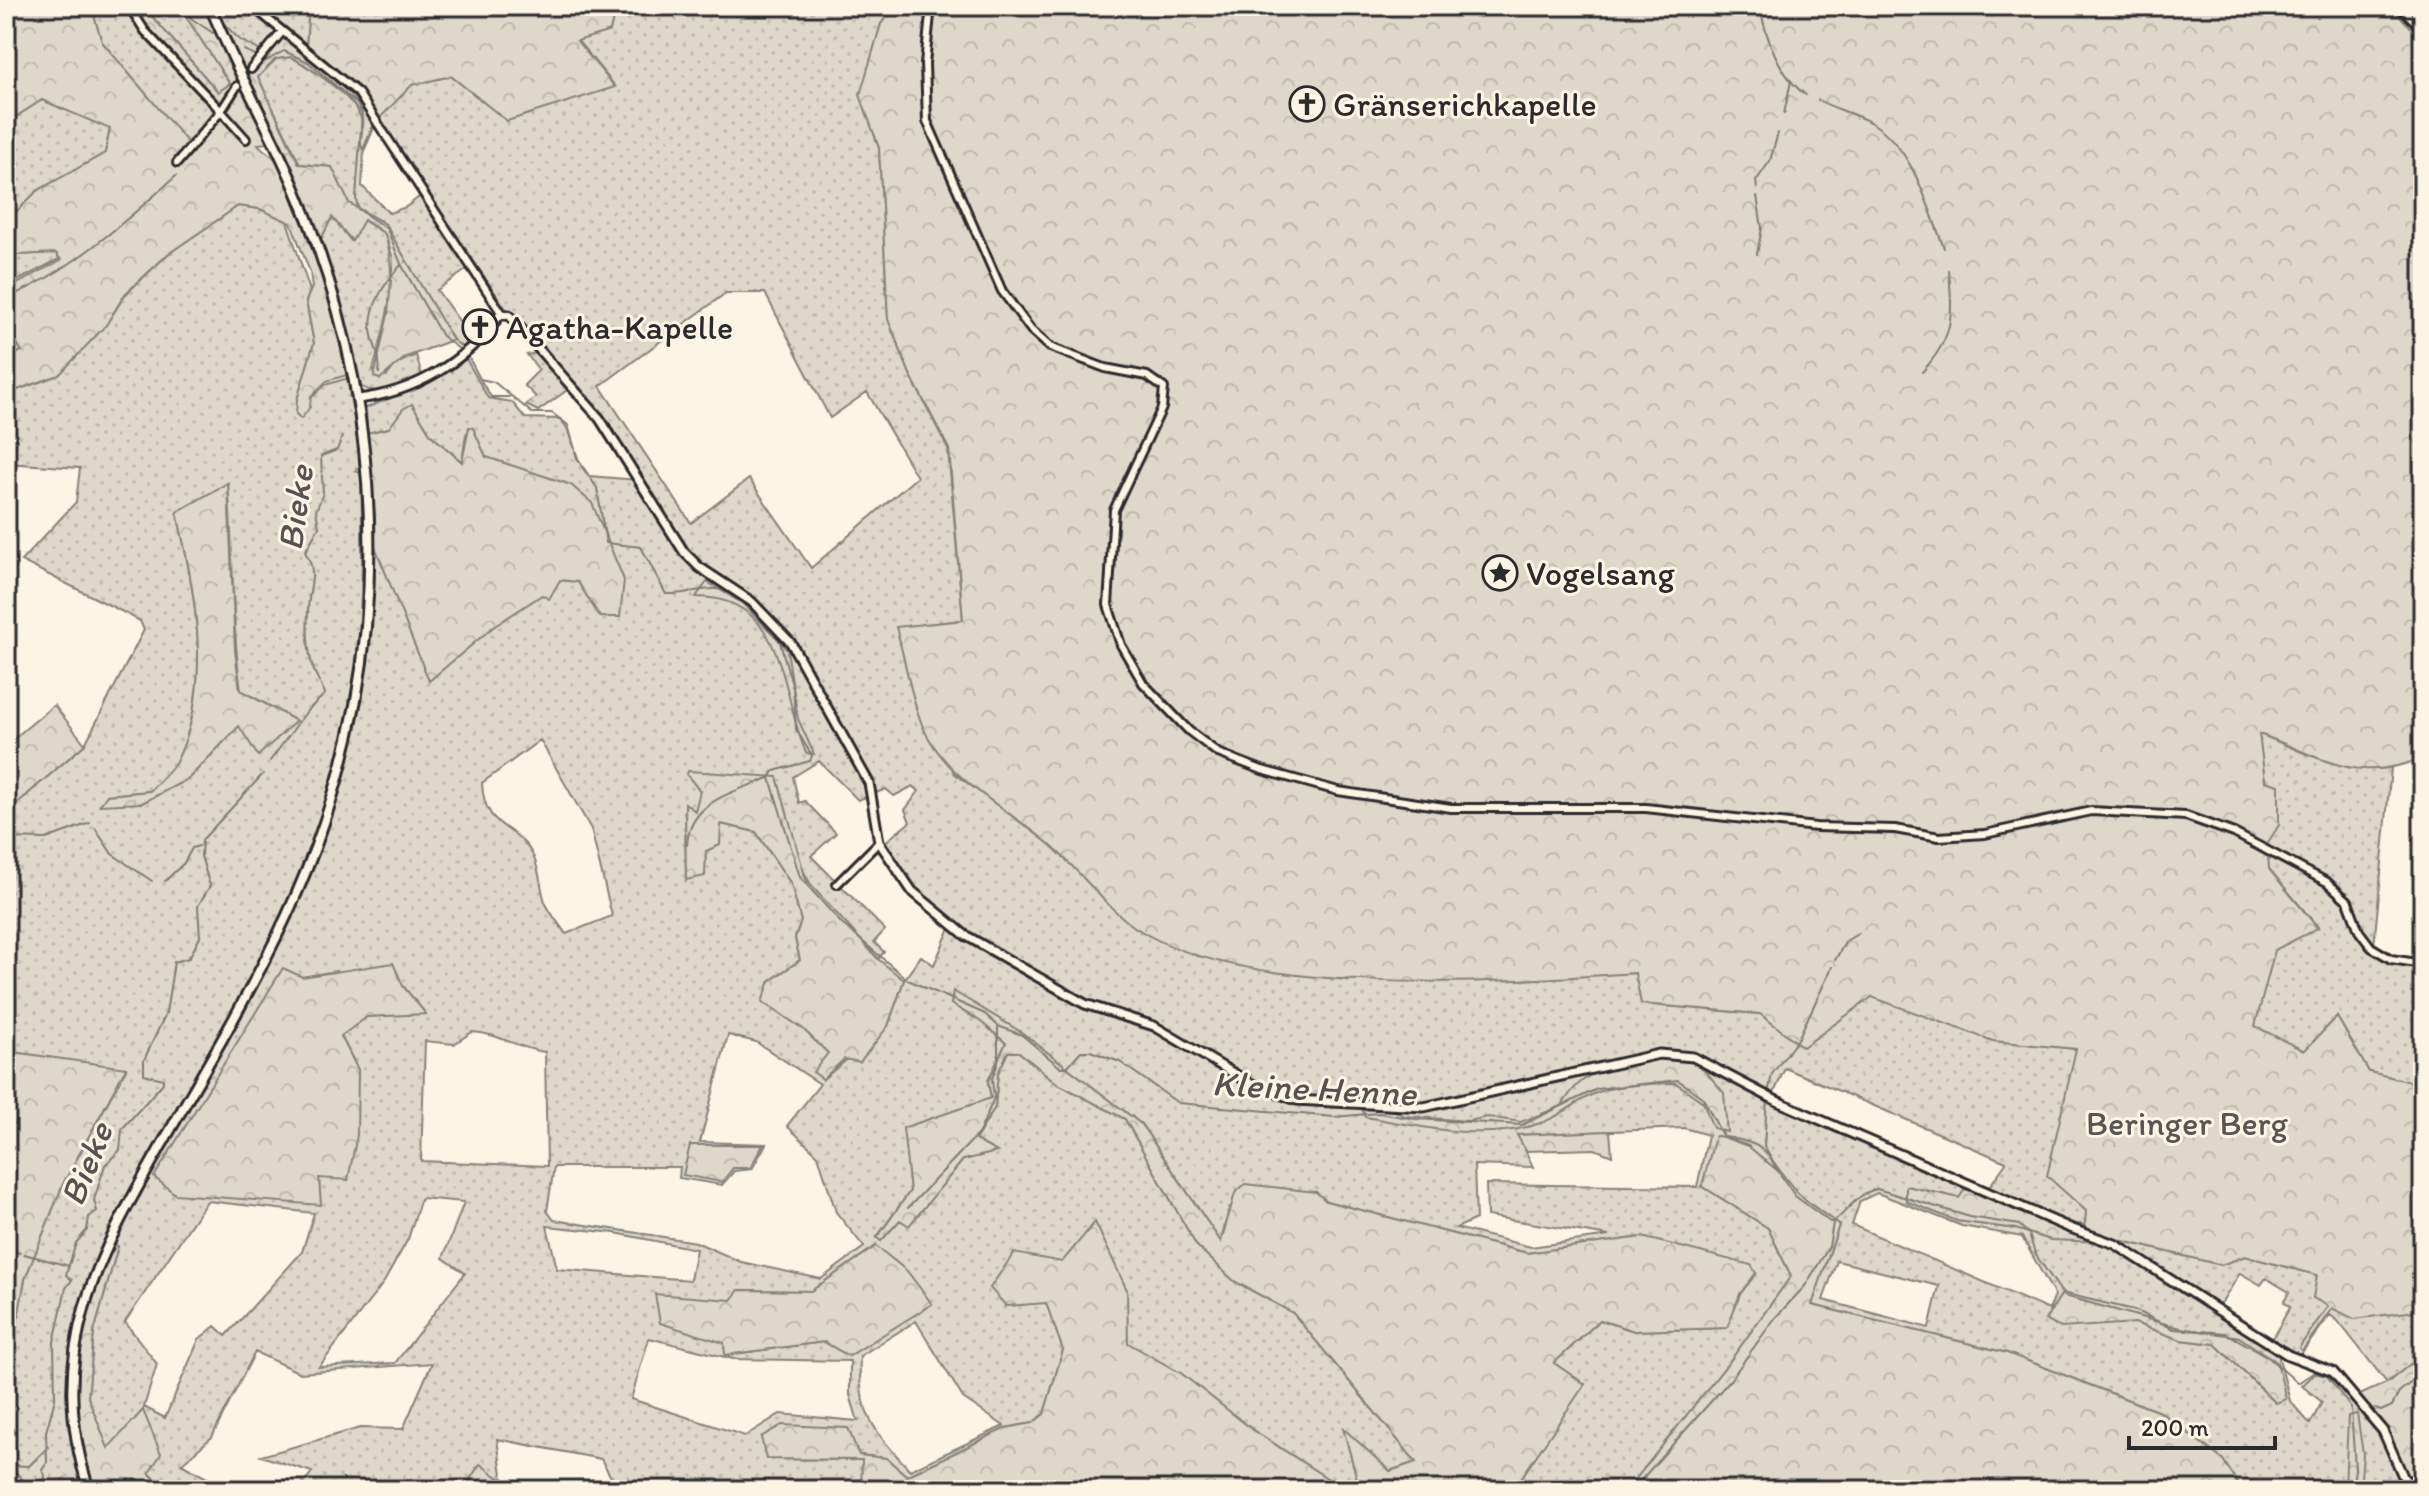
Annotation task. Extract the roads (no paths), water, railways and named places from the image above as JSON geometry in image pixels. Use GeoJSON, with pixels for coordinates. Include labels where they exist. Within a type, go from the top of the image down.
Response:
{"type":"FeatureCollection","features":[{"type":"Feature","properties":{"kind":"main road"},"geometry":{"type":"LineString","coordinates":[[89,1490],[77,1443],[72,1389],[77,1333],[92,1278],[122,1212],[277,936],[307,869],[341,765],[359,683],[369,569],[367,470],[358,399],[343,329],[318,246],[210,6]]}},
{"type":"Feature","properties":{"kind":"street"},"geometry":{"type":"LineString","coordinates":[[129,6],[145,31],[246,139]]}},
{"type":"Feature","properties":{"kind":"street"},"geometry":{"type":"LineString","coordinates":[[252,6],[351,85],[367,104],[502,314],[509,315],[543,350],[586,401],[641,481],[684,552],[699,567],[752,602],[791,643],[869,783],[879,842],[912,891],[965,935],[1085,1004],[1160,1029],[1233,1074],[1287,1099],[1416,1108],[1659,1054],[1693,1057],[1799,1111],[2070,1228],[2110,1242],[2288,1355],[2328,1368],[2383,1431],[2409,1490]]}},
{"type":"Feature","properties":{"kind":"street"},"geometry":{"type":"LineString","coordinates":[[2399,6],[2423,29]]}},
{"type":"Feature","properties":{"kind":"street"},"geometry":{"type":"LineString","coordinates":[[927,8],[927,121],[1002,291],[1031,330],[1050,347],[1105,368],[1147,376],[1159,381],[1164,388],[1162,408],[1113,516],[1108,605],[1121,645],[1135,673],[1159,702],[1212,749],[1262,770],[1338,791],[1451,808],[1646,808],[1816,827],[1895,829],[1939,837],[1985,834],[2091,811],[2186,816],[2234,833],[2333,887],[2348,901],[2364,940],[2391,959],[2423,964]]}},
{"type":"Feature","properties":{"kind":"street"},"geometry":{"type":"LineString","coordinates":[[251,69],[282,32]]}},
{"type":"Feature","properties":{"kind":"street"},"geometry":{"type":"LineString","coordinates":[[177,163],[221,111],[237,86]]}},
{"type":"Feature","properties":{"kind":"street"},"geometry":{"type":"LineString","coordinates":[[358,399],[399,391],[424,381],[479,340],[502,314]]}},
{"type":"Feature","properties":{"kind":"street"},"geometry":{"type":"LineString","coordinates":[[837,884],[879,842]]}},
{"type":"Feature","properties":{"kind":"street"},"geometry":{"type":"LineString","coordinates":[[2405,1479],[2423,1489]]}},
{"type":"Feature","properties":{"kind":"waterway","name":"Kleine Henne"},"geometry":{"type":"LineString","coordinates":[[180,6],[192,19],[213,33]]}},
{"type":"Feature","properties":{"kind":"waterway"},"geometry":{"type":"LineString","coordinates":[[1760,6],[1781,67],[1806,95]]}},
{"type":"Feature","properties":{"kind":"waterway","name":"Kleine Henne"},"geometry":{"type":"LineString","coordinates":[[244,50],[257,56]]}},
{"type":"Feature","properties":{"kind":"waterway","name":"Kleine Henne"},"geometry":{"type":"LineString","coordinates":[[263,59],[266,61],[284,51],[308,62],[357,104],[362,113],[356,198],[358,209],[387,229],[401,264],[442,336],[463,352]]}},
{"type":"Feature","properties":{"kind":"waterway"},"geometry":{"type":"LineString","coordinates":[[1784,114],[1791,81]]}},
{"type":"Feature","properties":{"kind":"waterway"},"geometry":{"type":"LineString","coordinates":[[1818,100],[1875,125],[1889,136],[1918,181],[1944,248]]}},
{"type":"Feature","properties":{"kind":"waterway"},"geometry":{"type":"LineString","coordinates":[[1757,189],[1756,181],[1770,161],[1778,133]]}},
{"type":"Feature","properties":{"kind":"waterway"},"geometry":{"type":"LineString","coordinates":[[6,298],[75,260],[176,176]]}},
{"type":"Feature","properties":{"kind":"waterway"},"geometry":{"type":"LineString","coordinates":[[1757,196],[1762,228],[1757,254]]}},
{"type":"Feature","properties":{"kind":"waterway","name":"Bieke"},"geometry":{"type":"LineString","coordinates":[[379,373],[371,319],[376,302],[401,265]]}},
{"type":"Feature","properties":{"kind":"waterway"},"geometry":{"type":"LineString","coordinates":[[1922,372],[1940,348],[1949,326],[1949,271]]}},
{"type":"Feature","properties":{"kind":"waterway","name":"Kleine Henne"},"geometry":{"type":"LineString","coordinates":[[468,356],[480,379],[494,382],[532,413],[552,413],[568,425],[577,458],[597,488],[606,543],[641,547],[666,594],[710,589],[725,591],[741,602],[779,639],[793,688],[796,729],[812,756],[810,761],[774,771],[770,778],[800,877],[842,924],[908,980],[985,1014],[998,1026],[1022,1035],[1060,1067],[1067,1067],[1081,1051],[1090,1051],[1120,1062],[1178,1103],[1334,1117],[1379,1113],[1415,1119],[1522,1125],[1597,1089],[1678,1080],[1703,1098],[1723,1137],[1748,1146],[1778,1171],[1795,1196],[1830,1222],[1861,1196],[1877,1189],[1970,1217],[2019,1225],[2029,1234],[2035,1254],[2062,1293],[2134,1310],[2174,1329],[2226,1333],[2268,1357],[2298,1383],[2313,1373],[2327,1376],[2351,1408],[2355,1469],[2352,1490]]}},
{"type":"Feature","properties":{"kind":"waterway","name":"Kleine Henne"},"geometry":{"type":"LineString","coordinates":[[481,381],[491,397],[509,397]]}},
{"type":"Feature","properties":{"kind":"waterway","name":"Bieke"},"geometry":{"type":"LineString","coordinates":[[270,761],[307,711],[325,694],[310,655],[308,604],[312,574],[305,552],[319,527],[316,511],[323,493],[321,456],[337,450],[342,437]]}},
{"type":"Feature","properties":{"kind":"waterway","name":"Bieke"},"geometry":{"type":"LineString","coordinates":[[44,1490],[45,1475],[42,1470],[47,1463],[46,1432],[55,1399],[54,1342],[66,1288],[72,1280],[66,1275],[76,1243],[87,1230],[89,1217],[97,1211],[94,1200],[105,1165],[120,1150],[122,1129],[163,1083],[163,1079],[144,1074],[144,1060],[166,1013],[174,962],[189,958],[200,937],[198,906],[210,886],[201,856],[202,840],[263,774]]}},
{"type":"Feature","properties":{"kind":"waterway"},"geometry":{"type":"LineString","coordinates":[[687,845],[690,830],[705,808],[729,793],[769,778]]}},
{"type":"Feature","properties":{"kind":"waterway"},"geometry":{"type":"LineString","coordinates":[[6,838],[46,839],[90,823]]}},
{"type":"Feature","properties":{"kind":"waterway"},"geometry":{"type":"LineString","coordinates":[[95,828],[112,854],[152,881]]}},
{"type":"Feature","properties":{"kind":"waterway"},"geometry":{"type":"LineString","coordinates":[[165,881],[184,863],[192,848],[199,846]]}},
{"type":"Feature","properties":{"kind":"waterway"},"geometry":{"type":"LineString","coordinates":[[1835,960],[1846,941],[1859,933]]}},
{"type":"Feature","properties":{"kind":"waterway"},"geometry":{"type":"LineString","coordinates":[[1768,1094],[1772,1074],[1798,1039],[1832,967]]}},
{"type":"Feature","properties":{"kind":"waterway"},"geometry":{"type":"LineString","coordinates":[[908,1208],[979,1133],[994,1098],[992,1079],[998,1063],[998,1028]]}},
{"type":"Feature","properties":{"kind":"waterway"},"geometry":{"type":"LineString","coordinates":[[1767,1100],[1764,1146],[1777,1170]]}},
{"type":"Feature","properties":{"kind":"waterway"},"geometry":{"type":"LineString","coordinates":[[1632,1490],[1731,1379],[1775,1318],[1805,1286],[1829,1247],[1833,1223]]}},
{"type":"Feature","properties":{"kind":"waterway"},"geometry":{"type":"LineString","coordinates":[[9,1250],[20,1253]]}},
{"type":"Feature","properties":{"kind":"waterway"},"geometry":{"type":"LineString","coordinates":[[24,1254],[69,1266]]}},
{"type":"Feature","properties":{"kind":"waterway"},"geometry":{"type":"LineString","coordinates":[[2375,1409],[2381,1411],[2392,1406],[2400,1391],[2423,1373]]}},
{"type":"Feature","properties":{"kind":"waterway"},"geometry":{"type":"LineString","coordinates":[[6,1465],[29,1466],[48,1447]]}},
{"type":"Feature","properties":{"kind":"waterway"},"geometry":{"type":"LineString","coordinates":[[478,1490],[485,1484]]}},
{"type":"Feature","properties":{"kind":"place","name":"Gränserichkapelle"},"geometry":{"type":"Point","coordinates":[1307,104]}},
{"type":"Feature","properties":{"kind":"place","name":"Agatha-Kapelle"},"geometry":{"type":"Point","coordinates":[480,327]}},
{"type":"Feature","properties":{"kind":"place","name":"Vogelsang"},"geometry":{"type":"Point","coordinates":[1500,573]}},
{"type":"Feature","properties":{"kind":"park label","name":"Beringer Berg"},"geometry":{"type":"Point","coordinates":[2187,1123]}}]}
